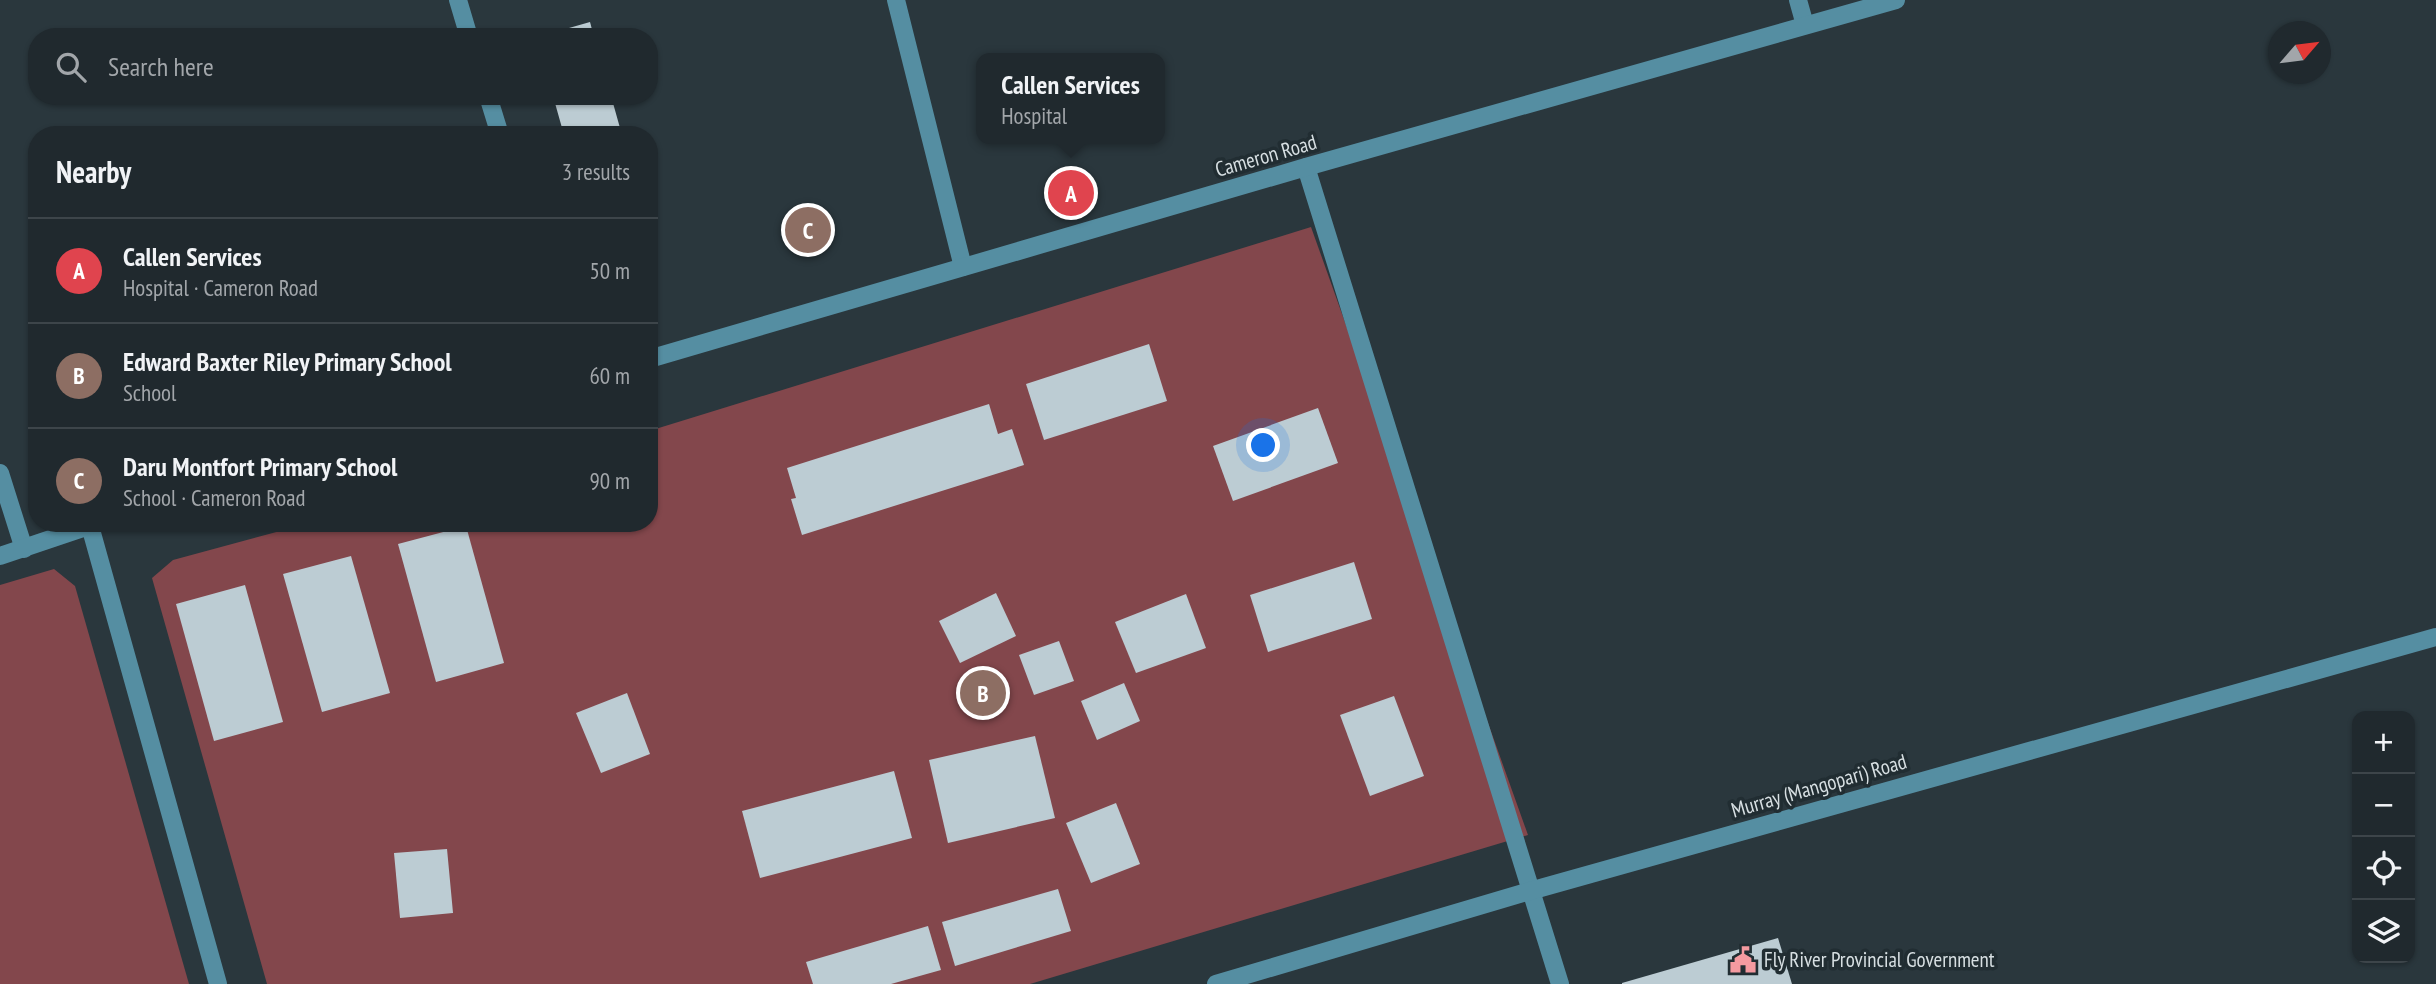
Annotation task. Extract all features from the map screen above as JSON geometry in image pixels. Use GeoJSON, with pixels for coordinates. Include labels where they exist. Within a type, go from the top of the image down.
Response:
{"type":"FeatureCollection","features":[{"type":"Feature","properties":{"kind":"street"},"geometry":{"type":"LineString","coordinates":[[458,0],[466,28]]}},
{"type":"Feature","properties":{"kind":"street"},"geometry":{"type":"LineString","coordinates":[[896,0],[963,267]]}},
{"type":"Feature","properties":{"kind":"street"},"geometry":{"type":"LineString","coordinates":[[1798,0],[1805,24]]}},
{"type":"Feature","properties":{"kind":"street","name":"Cameron Road"},"geometry":{"type":"LineString","coordinates":[[658,356],[1306,167],[1896,0]]}},
{"type":"Feature","properties":{"kind":"street"},"geometry":{"type":"LineString","coordinates":[[491,105],[497,126]]}},
{"type":"Feature","properties":{"kind":"street"},"geometry":{"type":"LineString","coordinates":[[1306,167],[1560,984]]}},
{"type":"Feature","properties":{"kind":"street"},"geometry":{"type":"LineString","coordinates":[[0,473],[24,549]]}},
{"type":"Feature","properties":{"kind":"street"},"geometry":{"type":"LineString","coordinates":[[0,556],[72,532]]}},
{"type":"Feature","properties":{"kind":"street"},"geometry":{"type":"LineString","coordinates":[[96,532],[218,984]]}},
{"type":"Feature","properties":{"kind":"street","name":"Murray (Mangopari) Road"},"geometry":{"type":"LineString","coordinates":[[1216,984],[1530,891],[2436,637]]}},
{"type":"Feature","properties":{"kind":"shaded area"},"geometry":{"type":"Polygon","coordinates":[[[1311,227],[1528,835],[1030,984],[267,984],[152,578],[173,560],[277,532],[658,532],[658,428],[1311,227]]]}},
{"type":"Feature","properties":{"kind":"shaded area"},"geometry":{"type":"Polygon","coordinates":[[[54,569],[75,586],[189,984],[0,984],[0,585],[54,569]]]}},
{"type":"Feature","properties":{"kind":"building"},"geometry":{"type":"Polygon","coordinates":[[[590,22],[592,28],[569,28],[590,22]]]}},
{"type":"Feature","properties":{"kind":"building"},"geometry":{"type":"Polygon","coordinates":[[[556,105],[614,105],[619,126],[561,126],[556,105]]]}},
{"type":"Feature","properties":{"kind":"building"},"geometry":{"type":"Polygon","coordinates":[[[1149,344],[1167,401],[1044,440],[1026,384],[1149,344]]]}},
{"type":"Feature","properties":{"kind":"building"},"geometry":{"type":"Polygon","coordinates":[[[989,404],[998,434],[1012,429],[1024,465],[802,535],[791,499],[796,498],[787,468],[989,404]]]}},
{"type":"Feature","properties":{"kind":"building"},"geometry":{"type":"Polygon","coordinates":[[[1318,408],[1338,463],[1233,501],[1213,446],[1318,408]]]}},
{"type":"Feature","properties":{"kind":"building"},"geometry":{"type":"Polygon","coordinates":[[[443,532],[468,532],[504,663],[436,682],[398,544],[443,532]]]}},
{"type":"Feature","properties":{"kind":"building"},"geometry":{"type":"Polygon","coordinates":[[[351,556],[390,693],[322,712],[283,574],[351,556]]]}},
{"type":"Feature","properties":{"kind":"building"},"geometry":{"type":"Polygon","coordinates":[[[1354,562],[1372,619],[1268,652],[1250,595],[1354,562]]]}},
{"type":"Feature","properties":{"kind":"building"},"geometry":{"type":"Polygon","coordinates":[[[245,585],[283,722],[214,741],[176,604],[245,585]]]}},
{"type":"Feature","properties":{"kind":"building"},"geometry":{"type":"Polygon","coordinates":[[[996,593],[1016,636],[960,663],[939,621],[996,593]]]}},
{"type":"Feature","properties":{"kind":"building"},"geometry":{"type":"Polygon","coordinates":[[[1186,594],[1206,648],[1136,673],[1115,622],[1186,594]]]}},
{"type":"Feature","properties":{"kind":"building"},"geometry":{"type":"Polygon","coordinates":[[[1059,641],[1074,681],[1034,695],[1019,655],[1059,641]]]}},
{"type":"Feature","properties":{"kind":"building"},"geometry":{"type":"Polygon","coordinates":[[[1124,683],[1140,721],[1097,740],[1081,701],[1124,683]]]}},
{"type":"Feature","properties":{"kind":"building"},"geometry":{"type":"Polygon","coordinates":[[[627,693],[650,754],[601,773],[576,713],[627,693]]]}},
{"type":"Feature","properties":{"kind":"building"},"geometry":{"type":"Polygon","coordinates":[[[1394,696],[1424,776],[1370,796],[1340,715],[1394,696]]]}},
{"type":"Feature","properties":{"kind":"building"},"geometry":{"type":"Polygon","coordinates":[[[1035,736],[1055,818],[948,843],[929,760],[1035,736]]]}},
{"type":"Feature","properties":{"kind":"building"},"geometry":{"type":"Polygon","coordinates":[[[894,771],[912,838],[760,878],[742,811],[894,771]]]}},
{"type":"Feature","properties":{"kind":"building"},"geometry":{"type":"Polygon","coordinates":[[[1116,803],[1140,864],[1091,883],[1066,823],[1116,803]]]}},
{"type":"Feature","properties":{"kind":"building"},"geometry":{"type":"Polygon","coordinates":[[[447,849],[453,913],[400,918],[394,853],[447,849]]]}},
{"type":"Feature","properties":{"kind":"building"},"geometry":{"type":"Polygon","coordinates":[[[1058,889],[1071,931],[955,966],[942,922],[1058,889]]]}},
{"type":"Feature","properties":{"kind":"building"},"geometry":{"type":"Polygon","coordinates":[[[928,926],[941,970],[891,984],[813,984],[806,962],[928,926]]]}},
{"type":"Feature","properties":{"kind":"building","name":"Fly River Provincial Government"},"geometry":{"type":"Polygon","coordinates":[[[1778,938],[1792,984],[1622,984],[1622,983],[1778,938]]]}},
{"type":"Feature","properties":{"kind":"place","name":"Callen Services"},"geometry":{"type":"Point","coordinates":[1071,193]}},
{"type":"Feature","properties":{"kind":"place","name":"Daru Montfort Primary School"},"geometry":{"type":"Point","coordinates":[808,230]}},
{"type":"Feature","properties":{"kind":"place","name":"Edward Baxter Riley Primary School"},"geometry":{"type":"Point","coordinates":[983,693]}},
{"type":"Feature","properties":{"kind":"place","name":"Fly River Provincial Government"},"geometry":{"type":"Point","coordinates":[1743,960]}}]}
